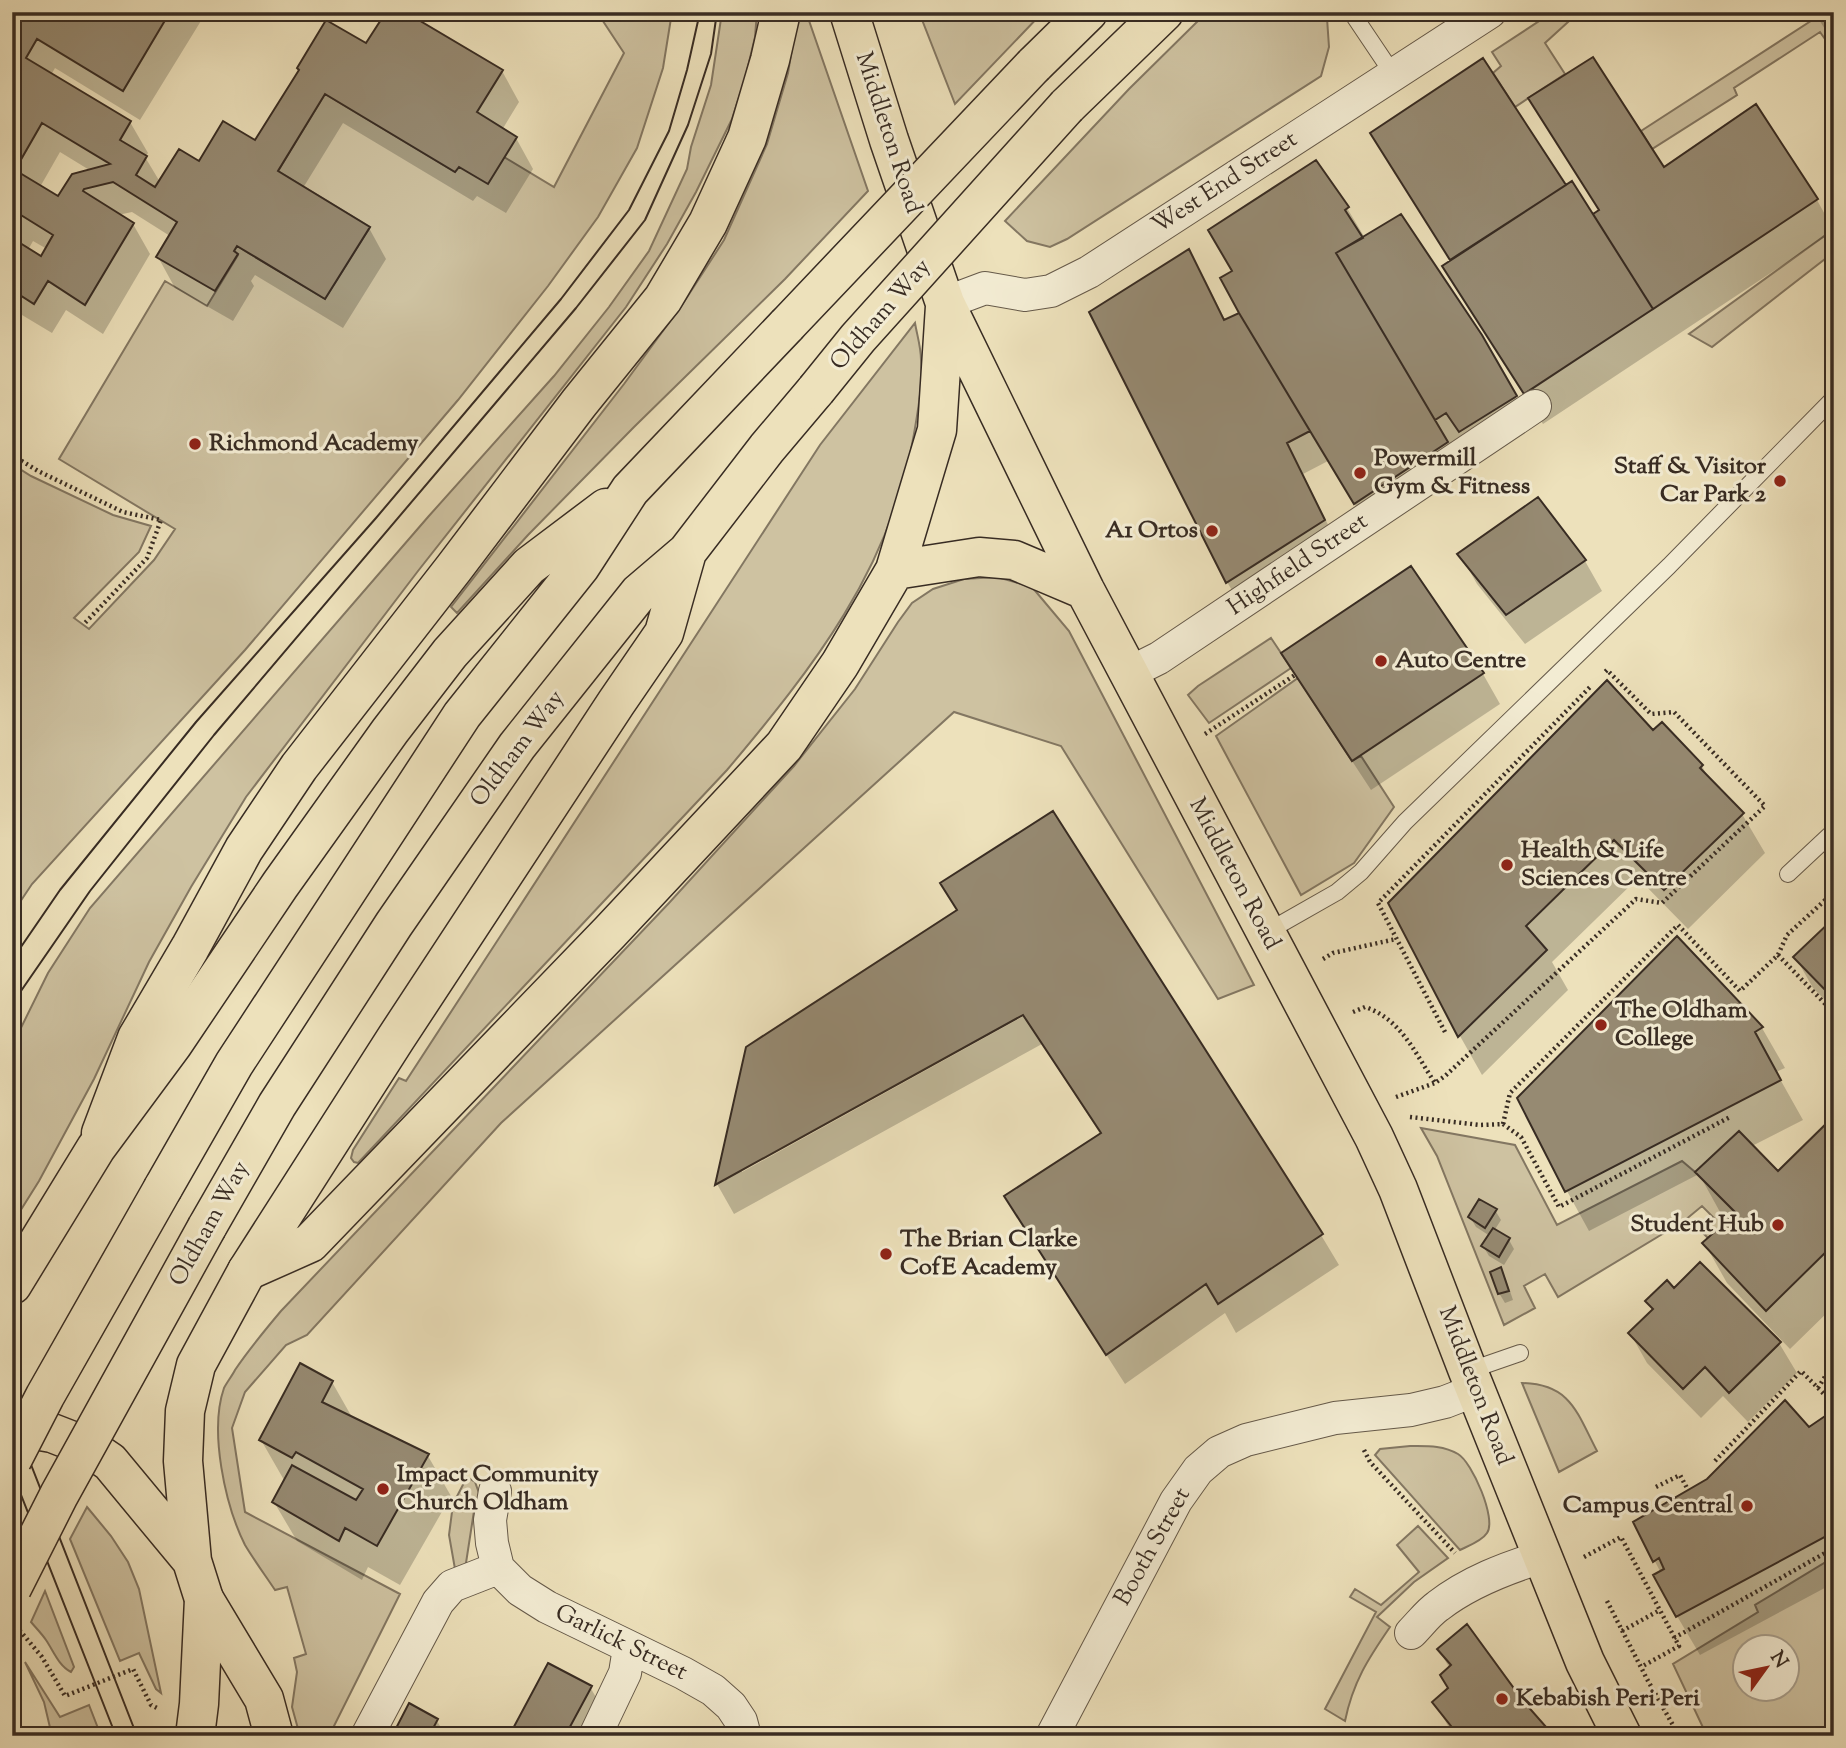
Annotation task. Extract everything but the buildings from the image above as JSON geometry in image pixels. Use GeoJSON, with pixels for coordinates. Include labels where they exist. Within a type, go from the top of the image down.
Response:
{"type":"FeatureCollection","features":[{"type":"Feature","properties":{"kind":"main road"},"geometry":{"type":"LineString","coordinates":[[96,1148],[137,1038],[190,948],[243,849],[299,767],[579,403],[663,299],[708,223],[747,138],[781,12]]}},
{"type":"Feature","properties":{"kind":"main road","name":"Middleton Road"},"geometry":{"type":"LineString","coordinates":[[849,12],[889,140],[945,303],[1085,590],[1384,1158],[1542,1557],[1586,1662],[1622,1736]]}},
{"type":"Feature","properties":{"kind":"main road"},"geometry":{"type":"LineString","coordinates":[[12,1285],[96,1148],[173,1044],[288,874],[390,731],[450,653],[529,566],[630,490],[1034,65],[1088,12]]}},
{"type":"Feature","properties":{"kind":"main road","name":"Oldham Way"},"geometry":{"type":"LineString","coordinates":[[12,1588],[58,1495],[277,1105],[394,924],[517,746],[639,593],[687,552],[767,448],[858,338],[1068,106],[1164,12]]}},
{"type":"Feature","properties":{"kind":"main road"},"geometry":{"type":"LineString","coordinates":[[247,1271],[310,1243],[785,746],[841,664],[895,570],[937,430],[945,303]]}},
{"type":"Feature","properties":{"kind":"main road"},"geometry":{"type":"LineString","coordinates":[[12,1460],[234,1064],[462,715],[580,567],[630,490]]}},
{"type":"Feature","properties":{"kind":"main road"},"geometry":{"type":"LineString","coordinates":[[274,1736],[264,1699],[204,1599],[192,1561],[183,1461],[185,1411],[196,1365],[247,1271],[396,1038],[664,633],[687,552]]}},
{"type":"Feature","properties":{"kind":"main road"},"geometry":{"type":"LineString","coordinates":[[895,570],[979,557],[1014,560],[1085,590]]}},
{"type":"Feature","properties":{"kind":"main road"},"geometry":{"type":"LineString","coordinates":[[12,1426],[52,1433],[88,1447],[110,1462],[192,1561]]}},
{"type":"Feature","properties":{"kind":"main road"},"geometry":{"type":"LineString","coordinates":[[195,1736],[204,1599]]}},
{"type":"Feature","properties":{"kind":"street","name":"West End Street"},"geometry":{"type":"LineString","coordinates":[[945,303],[985,288],[1025,295],[1051,291],[1089,272],[1490,12]]}},
{"type":"Feature","properties":{"kind":"street","name":"Highfield Street"},"geometry":{"type":"LineString","coordinates":[[1129,673],[1159,658],[1535,406]]}},
{"type":"Feature","properties":{"kind":"street","name":"Booth Street"},"geometry":{"type":"LineString","coordinates":[[1052,1736],[1176,1501],[1198,1470],[1219,1452],[1247,1440],[1335,1418],[1411,1410],[1445,1402],[1472,1381]]}},
{"type":"Feature","properties":{"kind":"street"},"geometry":{"type":"LineString","coordinates":[[367,1736],[438,1602],[452,1586],[498,1568],[490,1520],[495,1491]]}},
{"type":"Feature","properties":{"kind":"street"},"geometry":{"type":"LineString","coordinates":[[1411,1633],[1437,1606],[1475,1583],[1542,1557]]}},
{"type":"Feature","properties":{"kind":"street","name":"Garlick Street"},"geometry":{"type":"LineString","coordinates":[[498,1568],[520,1590],[547,1607],[713,1690],[731,1706],[743,1728]]}},
{"type":"Feature","properties":{"kind":"street"},"geometry":{"type":"LineString","coordinates":[[595,1736],[625,1673],[629,1648]]}},
{"type":"Feature","properties":{"kind":"lane"},"geometry":{"type":"LineString","coordinates":[[1354,16],[1393,75]]}},
{"type":"Feature","properties":{"kind":"lane"},"geometry":{"type":"LineString","coordinates":[[1265,933],[1337,892],[1361,872],[1405,822],[1669,566],[1834,398]]}},
{"type":"Feature","properties":{"kind":"lane"},"geometry":{"type":"LineString","coordinates":[[1788,874],[1834,831]]}},
{"type":"Feature","properties":{"kind":"lane"},"geometry":{"type":"LineString","coordinates":[[1472,1381],[1520,1353]]}},
{"type":"Feature","properties":{"kind":"path"},"geometry":{"type":"LineString","coordinates":[[12,455],[38,471],[123,512],[161,520],[147,558],[83,625]]}},
{"type":"Feature","properties":{"kind":"path"},"geometry":{"type":"LineString","coordinates":[[1390,1100],[1435,1083],[1445,1076],[1636,899],[1662,903],[1765,806],[1674,712],[1651,714],[1607,670],[1378,903],[1445,1032]]}},
{"type":"Feature","properties":{"kind":"path"},"geometry":{"type":"LineString","coordinates":[[1200,737],[1295,675]]}},
{"type":"Feature","properties":{"kind":"path"},"geometry":{"type":"LineString","coordinates":[[1503,1124],[1510,1093],[1678,925],[1740,991],[1778,955],[1787,935],[1834,892]]}},
{"type":"Feature","properties":{"kind":"path"},"geometry":{"type":"LineString","coordinates":[[1320,961],[1333,953],[1396,939]]}},
{"type":"Feature","properties":{"kind":"path"},"geometry":{"type":"LineString","coordinates":[[1778,955],[1834,1013]]}},
{"type":"Feature","properties":{"kind":"path"},"geometry":{"type":"LineString","coordinates":[[1346,1015],[1365,1007],[1379,1011],[1405,1035],[1435,1083]]}},
{"type":"Feature","properties":{"kind":"path"},"geometry":{"type":"LineString","coordinates":[[1399,1115],[1480,1125],[1503,1124],[1521,1137],[1559,1207],[1730,1117]]}},
{"type":"Feature","properties":{"kind":"path"},"geometry":{"type":"LineString","coordinates":[[1818,1388],[1834,1362]]}},
{"type":"Feature","properties":{"kind":"path"},"geometry":{"type":"LineString","coordinates":[[1715,1461],[1801,1371],[1834,1404]]}},
{"type":"Feature","properties":{"kind":"path"},"geometry":{"type":"LineString","coordinates":[[1362,1446],[1370,1462],[1461,1560]]}},
{"type":"Feature","properties":{"kind":"path"},"geometry":{"type":"LineString","coordinates":[[1656,1488],[1680,1475],[1688,1490]]}},
{"type":"Feature","properties":{"kind":"path"},"geometry":{"type":"LineString","coordinates":[[1583,1557],[1621,1536],[1679,1646],[1641,1667]]}},
{"type":"Feature","properties":{"kind":"path"},"geometry":{"type":"LineString","coordinates":[[1674,1638],[1834,1548]]}},
{"type":"Feature","properties":{"kind":"path"},"geometry":{"type":"LineString","coordinates":[[1622,1631],[1660,1611]]}},
{"type":"Feature","properties":{"kind":"path"},"geometry":{"type":"LineString","coordinates":[[12,1623],[42,1657],[65,1696],[133,1669],[152,1705]]}},
{"type":"Feature","properties":{"kind":"shaded area"},"geometry":{"type":"Polygon","coordinates":[[[597,12],[672,12],[663,68],[637,148],[598,217],[548,286],[458,400],[245,650],[32,884],[12,914],[12,464],[31,476],[113,515],[151,526],[139,552],[74,618],[89,629],[154,560],[175,529],[59,459],[165,281],[207,306],[238,255],[234,251],[237,246],[325,299],[370,227],[278,171],[325,94],[455,172],[459,167],[504,157],[554,187],[624,53],[597,12]]]}},
{"type":"Feature","properties":{"kind":"shaded area"},"geometry":{"type":"Polygon","coordinates":[[[722,12],[757,12],[755,37],[732,119],[667,244],[626,307],[418,571],[246,797],[149,962],[94,1079],[39,1181],[12,1224],[12,1046],[48,973],[90,908],[428,517],[554,376],[649,251],[687,169],[691,147],[711,85],[722,12]]]}},
{"type":"Feature","properties":{"kind":"shaded area"},"geometry":{"type":"Polygon","coordinates":[[[798,12],[806,12],[868,191],[785,279],[528,535],[457,613],[451,607],[624,384],[682,305],[724,240],[767,144],[788,73],[798,12]]]}},
{"type":"Feature","properties":{"kind":"shaded area"},"geometry":{"type":"Polygon","coordinates":[[[919,12],[1043,12],[955,104],[919,12]]]}},
{"type":"Feature","properties":{"kind":"shaded area"},"geometry":{"type":"Polygon","coordinates":[[[1207,12],[1335,12],[1327,18],[1329,47],[1321,76],[1067,239],[1050,247],[1027,241],[1005,221],[1129,89],[1207,12]]]}},
{"type":"Feature","properties":{"kind":"shaded area"},"geometry":{"type":"Polygon","coordinates":[[[1553,12],[1579,12],[1545,43],[1565,74],[1515,107],[1493,73],[1501,66],[1492,52],[1553,12]]]}},
{"type":"Feature","properties":{"kind":"shaded area"},"geometry":{"type":"Polygon","coordinates":[[[1814,12],[1834,12],[1834,43],[1830,46],[1820,32],[1734,88],[1737,95],[1652,149],[1641,131],[1817,17],[1814,12]]]}},
{"type":"Feature","properties":{"kind":"shaded area"},"geometry":{"type":"Polygon","coordinates":[[[1834,229],[1834,252],[1712,347],[1689,334],[1834,229]]]}},
{"type":"Feature","properties":{"kind":"shaded area"},"geometry":{"type":"Polygon","coordinates":[[[915,323],[921,355],[921,388],[903,483],[887,529],[867,573],[818,654],[727,770],[358,1163],[354,1162],[351,1158],[353,1150],[399,1078],[406,1081],[820,445],[915,323]]]}},
{"type":"Feature","properties":{"kind":"shaded area"},"geometry":{"type":"Polygon","coordinates":[[[997,577],[1032,587],[1069,631],[1254,985],[1218,999],[1061,746],[954,712],[501,1123],[307,1335],[286,1345],[245,1392],[232,1428],[245,1512],[400,1594],[329,1736],[300,1736],[292,1707],[297,1672],[294,1658],[306,1654],[287,1587],[275,1590],[245,1545],[231,1510],[219,1446],[218,1425],[224,1388],[281,1311],[669,903],[794,766],[855,689],[912,603],[933,589],[964,579],[997,577]]]}},
{"type":"Feature","properties":{"kind":"shaded area"},"geometry":{"type":"Polygon","coordinates":[[[1271,638],[1291,668],[1209,723],[1188,695],[1271,638]]]}},
{"type":"Feature","properties":{"kind":"shaded area"},"geometry":{"type":"Polygon","coordinates":[[[1298,678],[1352,761],[1361,756],[1394,807],[1354,863],[1301,895],[1216,736],[1298,678]]]}},
{"type":"Feature","properties":{"kind":"shaded area"},"geometry":{"type":"Polygon","coordinates":[[[1421,1128],[1515,1145],[1557,1225],[1682,1161],[1736,1213],[1708,1238],[1702,1232],[1714,1218],[1702,1206],[1684,1221],[1558,1297],[1545,1274],[1524,1286],[1535,1308],[1504,1325],[1437,1156],[1421,1128]]]}},
{"type":"Feature","properties":{"kind":"shaded area"},"geometry":{"type":"Polygon","coordinates":[[[1522,1383],[1552,1389],[1562,1395],[1577,1413],[1597,1451],[1559,1472],[1522,1383]]]}},
{"type":"Feature","properties":{"kind":"shaded area"},"geometry":{"type":"Polygon","coordinates":[[[1410,1446],[1441,1448],[1464,1459],[1482,1491],[1489,1516],[1487,1533],[1482,1538],[1460,1550],[1375,1455],[1380,1449],[1410,1446]]]}},
{"type":"Feature","properties":{"kind":"shaded area"},"geometry":{"type":"Polygon","coordinates":[[[467,1477],[475,1482],[479,1493],[466,1563],[461,1569],[455,1569],[449,1535],[453,1504],[467,1477]]]}},
{"type":"Feature","properties":{"kind":"shaded area"},"geometry":{"type":"Polygon","coordinates":[[[87,1507],[128,1562],[139,1589],[161,1693],[156,1689],[139,1653],[120,1661],[70,1539],[87,1507]]]}},
{"type":"Feature","properties":{"kind":"shaded area"},"geometry":{"type":"Polygon","coordinates":[[[1418,1526],[1448,1558],[1414,1582],[1377,1617],[1390,1627],[1362,1671],[1345,1721],[1325,1709],[1376,1612],[1350,1597],[1355,1589],[1381,1605],[1419,1572],[1397,1545],[1418,1526]]]}},
{"type":"Feature","properties":{"kind":"shaded area"},"geometry":{"type":"Polygon","coordinates":[[[1834,1557],[1834,1736],[1707,1736],[1673,1664],[1758,1612],[1755,1605],[1834,1557]]]}},
{"type":"Feature","properties":{"kind":"shaded area"},"geometry":{"type":"Polygon","coordinates":[[[45,1591],[74,1667],[71,1672],[60,1662],[31,1622],[45,1591]]]}},
{"type":"Feature","properties":{"kind":"shaded area"},"geometry":{"type":"Polygon","coordinates":[[[25,1662],[60,1717],[89,1705],[101,1736],[52,1736],[44,1702],[25,1662]]]}},
{"type":"Feature","properties":{"kind":"tram line"},"geometry":{"type":"LineString","coordinates":[[12,960],[60,890],[196,722],[376,518],[561,299],[629,210],[669,131],[700,12]]}},
{"type":"Feature","properties":{"kind":"tram line"},"geometry":{"type":"LineString","coordinates":[[12,1004],[90,891],[214,735],[576,308],[645,220],[688,125],[711,54],[717,12]]}},
{"type":"Feature","properties":{"kind":"tram line"},"geometry":{"type":"LineString","coordinates":[[12,1416],[137,1736]]}},
{"type":"Feature","properties":{"kind":"tram line"},"geometry":{"type":"LineString","coordinates":[[12,1472],[116,1736]]}},
{"type":"Feature","properties":{"kind":"place","name":"Richmond Academy"},"geometry":{"type":"Point","coordinates":[195,444]}},
{"type":"Feature","properties":{"kind":"place","name":"Powermill Gym & Fitness"},"geometry":{"type":"Point","coordinates":[1360,473]}},
{"type":"Feature","properties":{"kind":"place","name":"Staff & Visitor Car Park 2"},"geometry":{"type":"Point","coordinates":[1780,481]}},
{"type":"Feature","properties":{"kind":"place","name":"A1 Ortos"},"geometry":{"type":"Point","coordinates":[1212,531]}},
{"type":"Feature","properties":{"kind":"place","name":"Auto Centre"},"geometry":{"type":"Point","coordinates":[1381,661]}},
{"type":"Feature","properties":{"kind":"place","name":"Health & Life Sciences Centre"},"geometry":{"type":"Point","coordinates":[1507,865]}},
{"type":"Feature","properties":{"kind":"place","name":"The Oldham College"},"geometry":{"type":"Point","coordinates":[1601,1025]}},
{"type":"Feature","properties":{"kind":"place","name":"Student Hub"},"geometry":{"type":"Point","coordinates":[1778,1225]}},
{"type":"Feature","properties":{"kind":"place","name":"The Brian Clarke CofE Academy"},"geometry":{"type":"Point","coordinates":[886,1254]}},
{"type":"Feature","properties":{"kind":"place","name":"Impact Community Church Oldham"},"geometry":{"type":"Point","coordinates":[383,1489]}},
{"type":"Feature","properties":{"kind":"place","name":"Campus Central"},"geometry":{"type":"Point","coordinates":[1747,1506]}},
{"type":"Feature","properties":{"kind":"place","name":"Kebabish Peri Peri"},"geometry":{"type":"Point","coordinates":[1502,1699]}}]}
